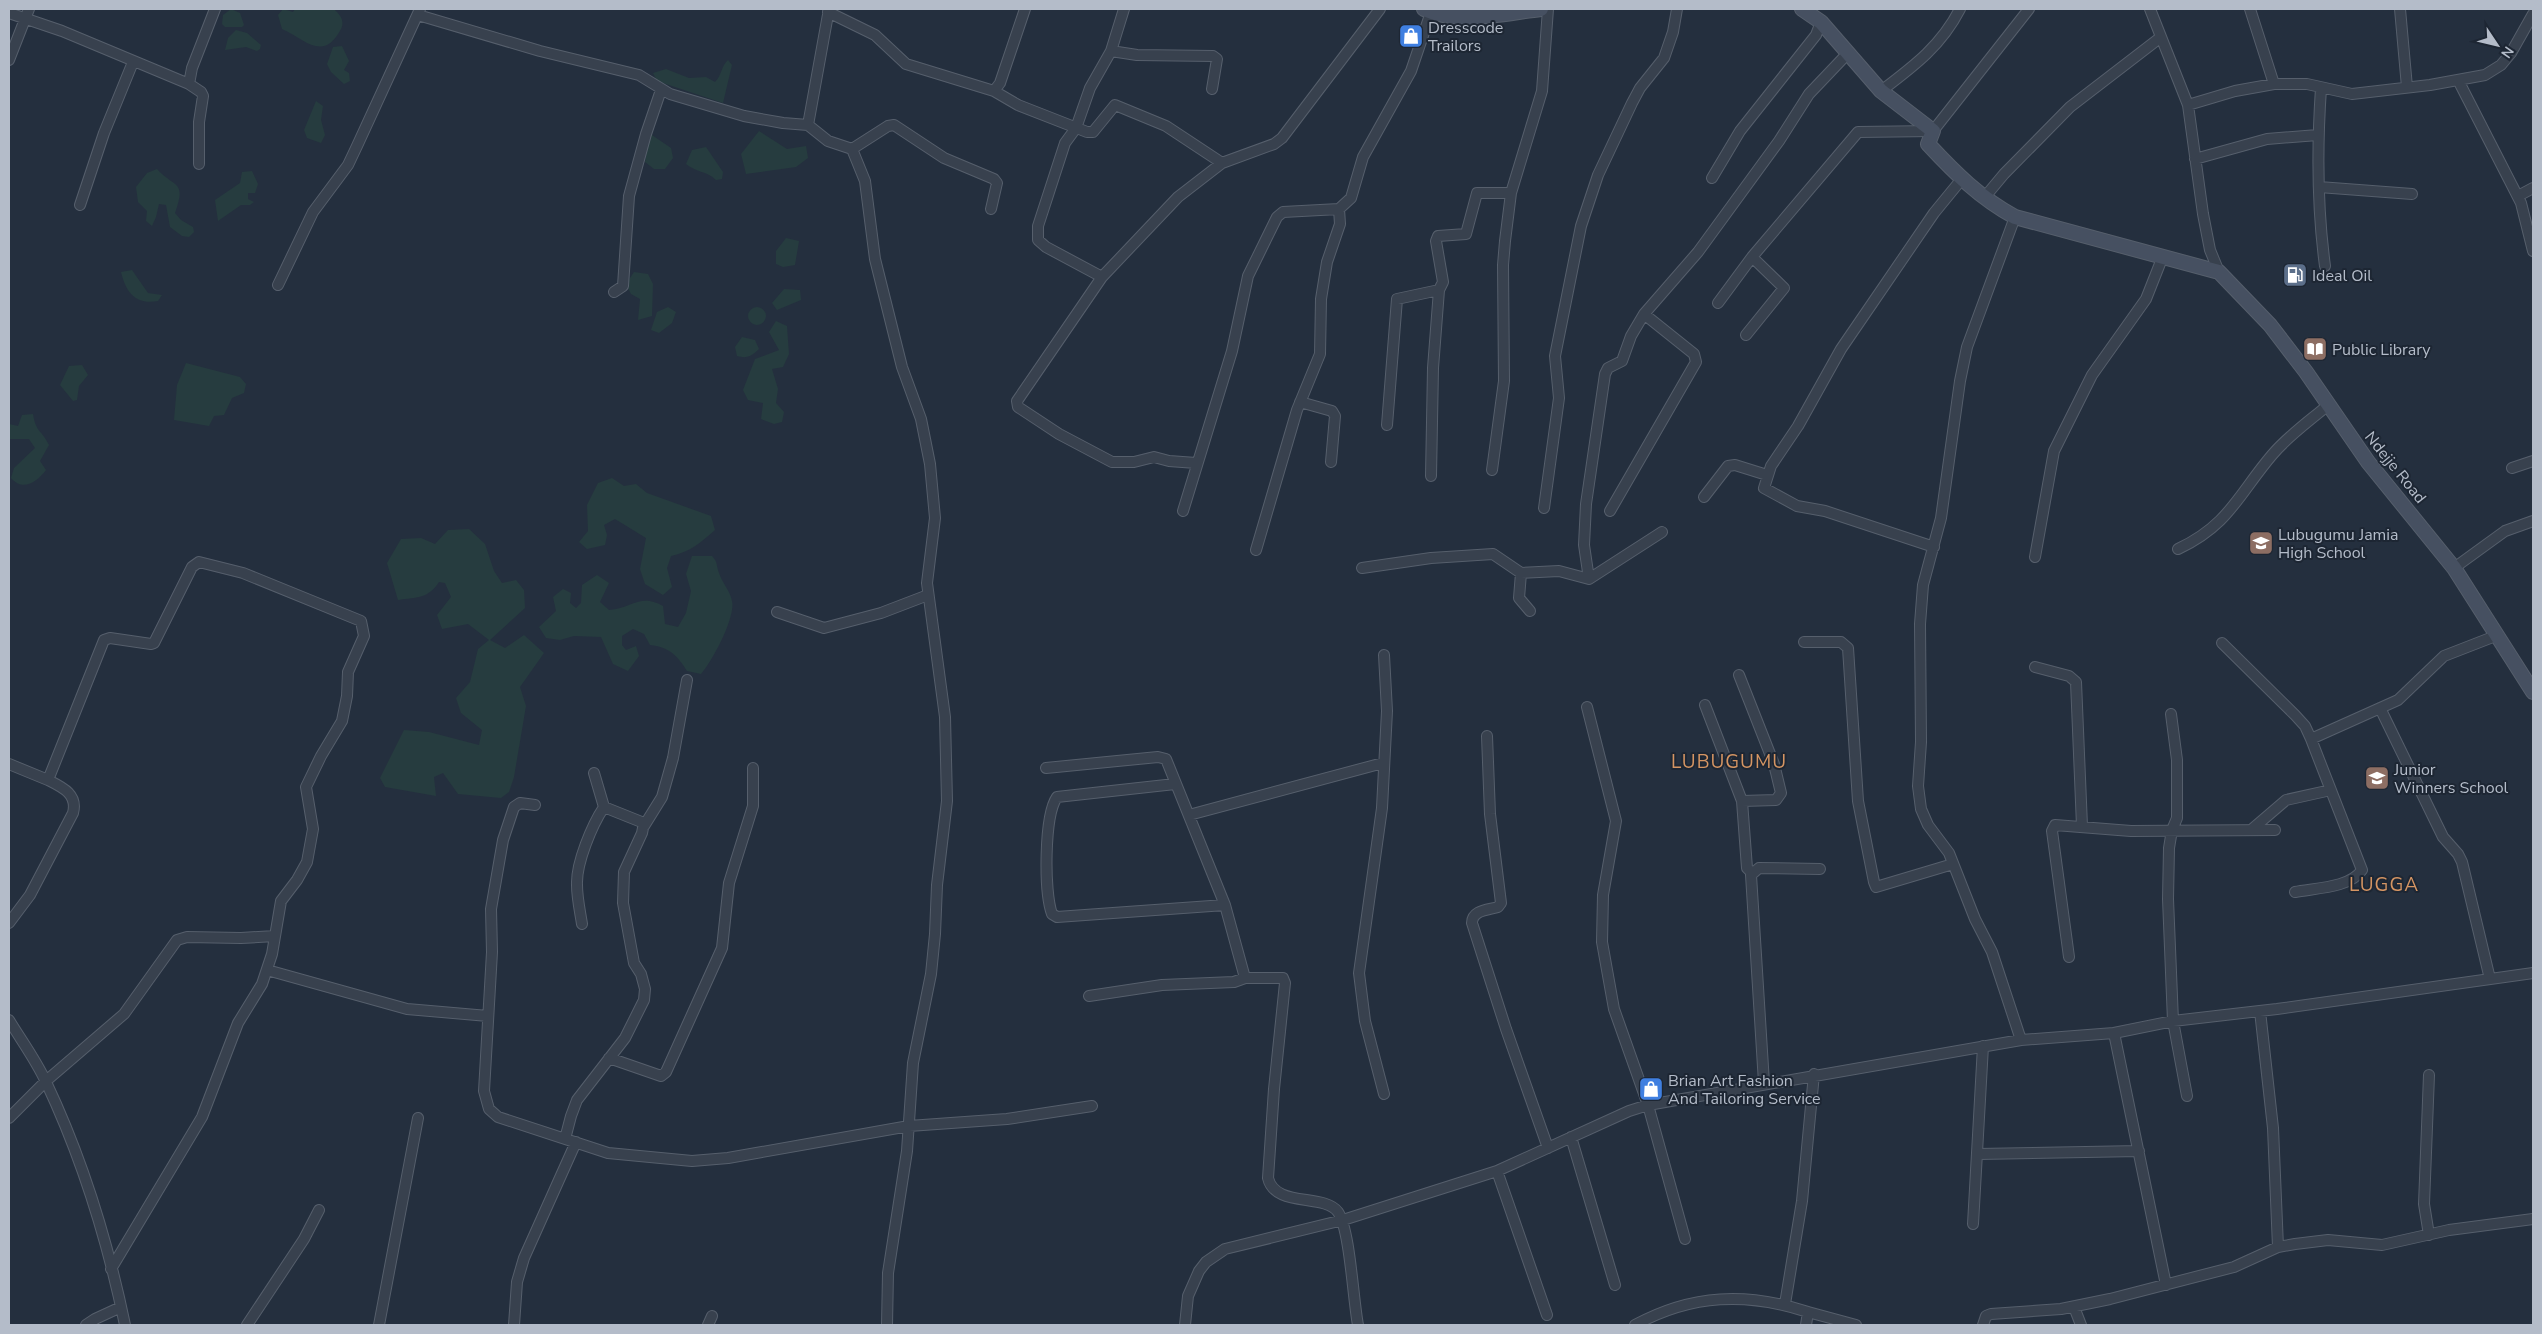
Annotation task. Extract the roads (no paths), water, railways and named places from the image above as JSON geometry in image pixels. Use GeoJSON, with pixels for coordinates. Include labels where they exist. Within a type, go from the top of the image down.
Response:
{"type":"FeatureCollection","features":[{"type":"Feature","properties":{"kind":"street"},"geometry":{"type":"LineString","coordinates":[[189,84],[192,68],[214,9]]}},
{"type":"Feature","properties":{"kind":"street"},"geometry":{"type":"LineString","coordinates":[[994,91],[1000,83],[1025,9]]}},
{"type":"Feature","properties":{"kind":"street"},"geometry":{"type":"LineString","coordinates":[[1102,277],[1046,247],[1038,240],[1038,226],[1061,153],[1065,143],[1076,128],[1090,88],[1111,51],[1124,9]]}},
{"type":"Feature","properties":{"kind":"street"},"geometry":{"type":"LineString","coordinates":[[1196,463],[1169,461],[1154,457],[1134,462],[1112,462],[1059,434],[1018,407],[1018,400],[1102,277],[1178,197],[1222,164],[1274,144],[1282,138],[1380,9]]}},
{"type":"Feature","properties":{"kind":"street"},"geometry":{"type":"LineString","coordinates":[[1182,511],[1232,351],[1248,276],[1277,217],[1285,211],[1338,209],[1350,198],[1363,157],[1411,71],[1427,10],[1448,16],[1541,9]]}},
{"type":"Feature","properties":{"kind":"street"},"geometry":{"type":"LineString","coordinates":[[1492,470],[1504,381],[1502,265],[1511,193],[1542,91],[1548,9]]}},
{"type":"Feature","properties":{"kind":"street"},"geometry":{"type":"LineString","coordinates":[[1544,508],[1558,413],[1555,356],[1581,226],[1598,175],[1632,103],[1640,88],[1664,58],[1673,32],[1677,9]]}},
{"type":"Feature","properties":{"kind":"street"},"geometry":{"type":"LineString","coordinates":[[1802,9],[1821,22],[1882,91],[1933,131]]}},
{"type":"Feature","properties":{"kind":"street"},"geometry":{"type":"LineString","coordinates":[[1882,91],[1930,53],[1952,24],[1960,9]]}},
{"type":"Feature","properties":{"kind":"street"},"geometry":{"type":"LineString","coordinates":[[2028,9],[1933,131],[1928,144],[1961,180],[2015,218],[2219,272]]}},
{"type":"Feature","properties":{"kind":"street"},"geometry":{"type":"LineString","coordinates":[[2150,9],[2188,105],[2210,250],[2219,272]]}},
{"type":"Feature","properties":{"kind":"street"},"geometry":{"type":"LineString","coordinates":[[2250,9],[2274,84]]}},
{"type":"Feature","properties":{"kind":"street"},"geometry":{"type":"LineString","coordinates":[[2400,9],[2407,87]]}},
{"type":"Feature","properties":{"kind":"street"},"geometry":{"type":"LineString","coordinates":[[808,125],[828,10],[874,35],[906,64],[994,91],[1018,105],[1076,128],[1093,132],[1115,105],[1166,126],[1222,164]]}},
{"type":"Feature","properties":{"kind":"street"},"geometry":{"type":"LineString","coordinates":[[278,285],[314,212],[351,158],[419,12],[540,50],[638,75],[661,90],[744,116],[783,123],[808,125],[828,141],[852,149],[865,181],[875,259],[902,367],[921,419],[930,464],[935,518],[927,583],[945,717],[947,801],[937,885],[931,974],[913,1063],[908,1151],[888,1273],[887,1325]]}},
{"type":"Feature","properties":{"kind":"street"},"geometry":{"type":"LineString","coordinates":[[9,13],[27,14],[133,62],[189,84],[202,95],[199,122],[199,164]]}},
{"type":"Feature","properties":{"kind":"street"},"geometry":{"type":"LineString","coordinates":[[9,60],[27,14]]}},
{"type":"Feature","properties":{"kind":"street"},"geometry":{"type":"LineString","coordinates":[[2188,105],[2235,91],[2274,84],[2306,84],[2352,94],[2485,75],[2501,65],[2512,53],[2533,14]]}},
{"type":"Feature","properties":{"kind":"street"},"geometry":{"type":"LineString","coordinates":[[1712,178],[1740,131],[1816,35],[1821,22]]}},
{"type":"Feature","properties":{"kind":"street"},"geometry":{"type":"LineString","coordinates":[[1984,198],[2004,174],[2070,108],[2161,37]]}},
{"type":"Feature","properties":{"kind":"street"},"geometry":{"type":"LineString","coordinates":[[1111,51],[1137,56],[1213,56],[1217,59],[1212,89]]}},
{"type":"Feature","properties":{"kind":"street"},"geometry":{"type":"LineString","coordinates":[[1589,579],[1584,545],[1586,504],[1605,374],[1608,368],[1622,361],[1625,357],[1631,336],[1644,314],[1698,252],[1779,141],[1809,94],[1849,52]]}},
{"type":"Feature","properties":{"kind":"street"},"geometry":{"type":"LineString","coordinates":[[80,205],[104,133],[133,62]]}},
{"type":"Feature","properties":{"kind":"street"},"geometry":{"type":"LineString","coordinates":[[2458,80],[2518,196],[2533,251]]}},
{"type":"Feature","properties":{"kind":"street"},"geometry":{"type":"LineString","coordinates":[[2321,88],[2318,134],[2319,186],[2325,266]]}},
{"type":"Feature","properties":{"kind":"street"},"geometry":{"type":"LineString","coordinates":[[614,292],[623,286],[629,196],[646,134],[661,90]]}},
{"type":"Feature","properties":{"kind":"street"},"geometry":{"type":"LineString","coordinates":[[852,149],[888,126],[894,125],[944,158],[994,179],[997,182],[991,209]]}},
{"type":"Feature","properties":{"kind":"street"},"geometry":{"type":"LineString","coordinates":[[1718,303],[1752,257],[1858,132],[1933,131]]}},
{"type":"Feature","properties":{"kind":"street"},"geometry":{"type":"LineString","coordinates":[[2196,159],[2267,139],[2318,134]]}},
{"type":"Feature","properties":{"kind":"street"},"geometry":{"type":"LineString","coordinates":[[1934,547],[1824,511],[1797,506],[1764,488],[1767,475],[1798,426],[1840,349],[1929,220],[1961,180]]}},
{"type":"Feature","properties":{"kind":"street"},"geometry":{"type":"LineString","coordinates":[[2319,186],[2412,194]]}},
{"type":"Feature","properties":{"kind":"street"},"geometry":{"type":"LineString","coordinates":[[2518,196],[2533,188]]}},
{"type":"Feature","properties":{"kind":"street"},"geometry":{"type":"LineString","coordinates":[[1431,476],[1433,368],[1439,290],[1442,282],[1436,240],[1438,236],[1466,234],[1477,193],[1511,193]]}},
{"type":"Feature","properties":{"kind":"street"},"geometry":{"type":"LineString","coordinates":[[1256,550],[1300,402],[1320,354],[1321,299],[1327,262],[1340,224],[1338,209]]}},
{"type":"Feature","properties":{"kind":"street"},"geometry":{"type":"LineString","coordinates":[[2015,218],[1967,348],[1960,380],[1941,518],[1923,585],[1920,624],[1922,742],[1918,786],[1921,809],[1928,825],[1949,853],[1975,919],[1992,952],[2021,1040]]}},
{"type":"Feature","properties":{"kind":"street"},"geometry":{"type":"LineString","coordinates":[[2035,557],[2054,451],[2092,375],[2146,299],[2163,256]]}},
{"type":"Feature","properties":{"kind":"street"},"geometry":{"type":"LineString","coordinates":[[1746,335],[1784,288],[1752,257]]}},
{"type":"Feature","properties":{"kind":"street","name":"Ndejje Road"},"geometry":{"type":"LineString","coordinates":[[2219,272],[2270,325],[2306,372],[2327,406],[2368,462],[2454,568],[2533,692]]}},
{"type":"Feature","properties":{"kind":"street"},"geometry":{"type":"LineString","coordinates":[[1387,425],[1397,298],[1439,290]]}},
{"type":"Feature","properties":{"kind":"street"},"geometry":{"type":"LineString","coordinates":[[1610,511],[1696,362],[1694,354],[1644,314]]}},
{"type":"Feature","properties":{"kind":"street"},"geometry":{"type":"LineString","coordinates":[[1300,402],[1332,411],[1335,416],[1331,462]]}},
{"type":"Feature","properties":{"kind":"street"},"geometry":{"type":"LineString","coordinates":[[2178,549],[2198,540],[2215,527],[2231,511],[2273,455],[2294,433],[2327,406]]}},
{"type":"Feature","properties":{"kind":"street"},"geometry":{"type":"LineString","coordinates":[[2512,468],[2533,461]]}},
{"type":"Feature","properties":{"kind":"street"},"geometry":{"type":"LineString","coordinates":[[1704,497],[1728,466],[1735,465],[1767,475]]}},
{"type":"Feature","properties":{"kind":"street"},"geometry":{"type":"LineString","coordinates":[[2454,568],[2505,531],[2533,521]]}},
{"type":"Feature","properties":{"kind":"street"},"geometry":{"type":"LineString","coordinates":[[1362,568],[1431,558],[1492,554],[1521,573],[1559,571],[1589,579],[1662,532]]}},
{"type":"Feature","properties":{"kind":"street"},"geometry":{"type":"LineString","coordinates":[[48,780],[103,641],[110,638],[154,643],[192,567],[199,562],[243,573],[361,621],[364,636],[348,672],[348,696],[342,721],[321,756],[306,787],[314,829],[307,862],[297,880],[281,901],[267,970],[254,1000],[238,1023],[202,1118],[110,1269]]}},
{"type":"Feature","properties":{"kind":"street"},"geometry":{"type":"LineString","coordinates":[[1521,573],[1519,598],[1530,611]]}},
{"type":"Feature","properties":{"kind":"street"},"geometry":{"type":"LineString","coordinates":[[777,612],[824,628],[881,613],[928,595]]}},
{"type":"Feature","properties":{"kind":"street"},"geometry":{"type":"LineString","coordinates":[[2311,739],[2401,698],[2444,656],[2498,635]]}},
{"type":"Feature","properties":{"kind":"street"},"geometry":{"type":"LineString","coordinates":[[1804,642],[1841,642],[1848,648],[1858,801],[1876,887],[1953,864]]}},
{"type":"Feature","properties":{"kind":"street"},"geometry":{"type":"LineString","coordinates":[[2222,643],[2305,726],[2362,870],[2359,875],[2340,883],[2295,892]]}},
{"type":"Feature","properties":{"kind":"street"},"geometry":{"type":"LineString","coordinates":[[1384,655],[1387,711],[1382,808],[1359,973],[1365,1021],[1384,1094]]}},
{"type":"Feature","properties":{"kind":"street"},"geometry":{"type":"LineString","coordinates":[[2035,667],[2069,676],[2076,682],[2082,826]]}},
{"type":"Feature","properties":{"kind":"street"},"geometry":{"type":"LineString","coordinates":[[1739,675],[1774,764],[1781,793],[1776,800],[1742,802]]}},
{"type":"Feature","properties":{"kind":"street"},"geometry":{"type":"LineString","coordinates":[[565,1139],[570,1116],[577,1100],[625,1038],[644,1000],[645,989],[641,974],[634,963],[625,912],[623,882],[626,865],[644,826],[662,797],[673,758],[688,680]]}},
{"type":"Feature","properties":{"kind":"street"},"geometry":{"type":"LineString","coordinates":[[1705,705],[1742,802],[1747,868],[1752,873],[1764,1083]]}},
{"type":"Feature","properties":{"kind":"street"},"geometry":{"type":"LineString","coordinates":[[1588,707],[1616,821],[1603,895],[1602,942],[1614,1009],[1648,1105],[1685,1239]]}},
{"type":"Feature","properties":{"kind":"street"},"geometry":{"type":"LineString","coordinates":[[2380,708],[2443,837],[2458,854],[2462,862],[2490,980]]}},
{"type":"Feature","properties":{"kind":"street"},"geometry":{"type":"LineString","coordinates":[[2170,714],[2177,760],[2177,818],[2172,830],[2169,848],[2168,899],[2173,1021],[2187,1096]]}},
{"type":"Feature","properties":{"kind":"street"},"geometry":{"type":"LineString","coordinates":[[1487,736],[1490,814],[1501,903],[1498,907],[1477,913],[1472,923],[1506,1029],[1548,1148]]}},
{"type":"Feature","properties":{"kind":"street"},"geometry":{"type":"LineString","coordinates":[[1046,768],[1158,756],[1167,761],[1225,905],[1245,978]]}},
{"type":"Feature","properties":{"kind":"street"},"geometry":{"type":"LineString","coordinates":[[1189,814],[1383,763]]}},
{"type":"Feature","properties":{"kind":"street"},"geometry":{"type":"LineString","coordinates":[[9,764],[48,780],[68,792],[72,797],[74,807],[30,895],[9,923]]}},
{"type":"Feature","properties":{"kind":"street"},"geometry":{"type":"LineString","coordinates":[[609,1058],[652,1074],[661,1076],[666,1072],[722,948],[729,883],[753,806],[753,768]]}},
{"type":"Feature","properties":{"kind":"street"},"geometry":{"type":"LineString","coordinates":[[582,924],[577,883],[578,869],[583,852],[604,806],[594,773]]}},
{"type":"Feature","properties":{"kind":"street"},"geometry":{"type":"LineString","coordinates":[[1176,784],[1057,797],[1049,821],[1046,889],[1052,914],[1057,917],[1225,905]]}},
{"type":"Feature","properties":{"kind":"street"},"geometry":{"type":"LineString","coordinates":[[2251,830],[2286,800],[2331,790]]}},
{"type":"Feature","properties":{"kind":"street"},"geometry":{"type":"LineString","coordinates":[[536,805],[516,804],[503,840],[491,909],[492,952],[484,1091],[489,1109],[498,1117],[608,1153],[692,1161],[728,1158],[909,1126],[1007,1119],[1092,1106]]}},
{"type":"Feature","properties":{"kind":"street"},"geometry":{"type":"LineString","coordinates":[[604,806],[643,822],[644,826]]}},
{"type":"Feature","properties":{"kind":"street"},"geometry":{"type":"LineString","coordinates":[[2069,957],[2052,831],[2055,825],[2131,831],[2275,830]]}},
{"type":"Feature","properties":{"kind":"street"},"geometry":{"type":"LineString","coordinates":[[1752,873],[1758,868],[1820,869]]}},
{"type":"Feature","properties":{"kind":"street"},"geometry":{"type":"LineString","coordinates":[[9,1118],[46,1081],[124,1014],[177,940],[187,937],[241,938],[275,936]]}},
{"type":"Feature","properties":{"kind":"street"},"geometry":{"type":"LineString","coordinates":[[267,970],[407,1009],[488,1016]]}},
{"type":"Feature","properties":{"kind":"street"},"geometry":{"type":"LineString","coordinates":[[1185,1325],[1188,1296],[1199,1271],[1214,1255],[1224,1250],[1343,1220],[1497,1171],[1571,1137],[1648,1105],[1814,1074],[2021,1040],[2114,1033],[2173,1021],[2260,1011],[2533,973]]}},
{"type":"Feature","properties":{"kind":"street"},"geometry":{"type":"LineString","coordinates":[[1089,996],[1162,985],[1234,982],[1245,978],[1280,977],[1284,981],[1274,1089],[1269,1182],[1282,1194],[1334,1207],[1343,1220],[1358,1325]]}},
{"type":"Feature","properties":{"kind":"street"},"geometry":{"type":"LineString","coordinates":[[2260,1011],[2273,1128],[2278,1247]]}},
{"type":"Feature","properties":{"kind":"street"},"geometry":{"type":"LineString","coordinates":[[9,1020],[46,1081],[73,1146],[122,1308],[125,1325]]}},
{"type":"Feature","properties":{"kind":"street"},"geometry":{"type":"LineString","coordinates":[[2114,1033],[2166,1285]]}},
{"type":"Feature","properties":{"kind":"street"},"geometry":{"type":"LineString","coordinates":[[1973,1224],[1983,1046]]}},
{"type":"Feature","properties":{"kind":"street"},"geometry":{"type":"LineString","coordinates":[[1785,1304],[1802,1201],[1814,1074]]}},
{"type":"Feature","properties":{"kind":"street"},"geometry":{"type":"LineString","coordinates":[[2429,1075],[2424,1204],[2429,1235]]}},
{"type":"Feature","properties":{"kind":"street"},"geometry":{"type":"LineString","coordinates":[[379,1325],[418,1118]]}},
{"type":"Feature","properties":{"kind":"street"},"geometry":{"type":"LineString","coordinates":[[1571,1137],[1615,1286]]}},
{"type":"Feature","properties":{"kind":"street"},"geometry":{"type":"LineString","coordinates":[[514,1325],[516,1282],[524,1258],[576,1142]]}},
{"type":"Feature","properties":{"kind":"street"},"geometry":{"type":"LineString","coordinates":[[1978,1154],[2139,1151]]}},
{"type":"Feature","properties":{"kind":"street"},"geometry":{"type":"LineString","coordinates":[[1497,1171],[1547,1315]]}},
{"type":"Feature","properties":{"kind":"street"},"geometry":{"type":"LineString","coordinates":[[247,1325],[304,1238],[319,1210]]}},
{"type":"Feature","properties":{"kind":"street"},"geometry":{"type":"LineString","coordinates":[[1983,1325],[1986,1316],[1990,1314],[2074,1307],[2234,1267],[2278,1247],[2328,1240],[2382,1245],[2449,1230],[2533,1219]]}},
{"type":"Feature","properties":{"kind":"street"},"geometry":{"type":"LineString","coordinates":[[1635,1325],[1649,1318],[1706,1299],[1785,1304],[1856,1325]]}},
{"type":"Feature","properties":{"kind":"street"},"geometry":{"type":"LineString","coordinates":[[2074,1307],[2081,1325]]}},
{"type":"Feature","properties":{"kind":"street"},"geometry":{"type":"LineString","coordinates":[[86,1325],[95,1318],[122,1308]]}},
{"type":"Feature","properties":{"kind":"street"},"geometry":{"type":"LineString","coordinates":[[1806,1325],[1808,1312]]}},
{"type":"Feature","properties":{"kind":"place","name":"Dresscode Trailors"},"geometry":{"type":"Point","coordinates":[1411,36]}},
{"type":"Feature","properties":{"kind":"place","name":"Ideal Oil"},"geometry":{"type":"Point","coordinates":[2295,275]}},
{"type":"Feature","properties":{"kind":"place","name":"Public Library"},"geometry":{"type":"Point","coordinates":[2315,349]}},
{"type":"Feature","properties":{"kind":"place","name":"Lubugumu Jamia High School"},"geometry":{"type":"Point","coordinates":[2261,543]}},
{"type":"Feature","properties":{"kind":"place","name":"Junior Winners School"},"geometry":{"type":"Point","coordinates":[2377,778]}},
{"type":"Feature","properties":{"kind":"place","name":"Brian Art Fashion And Tailoring Service"},"geometry":{"type":"Point","coordinates":[1651,1089]}},
{"type":"Feature","properties":{"kind":"district","name":"LUBUGUMU"},"geometry":{"type":"Point","coordinates":[1729,761]}},
{"type":"Feature","properties":{"kind":"district","name":"LUGGA"},"geometry":{"type":"Point","coordinates":[2384,884]}}]}
